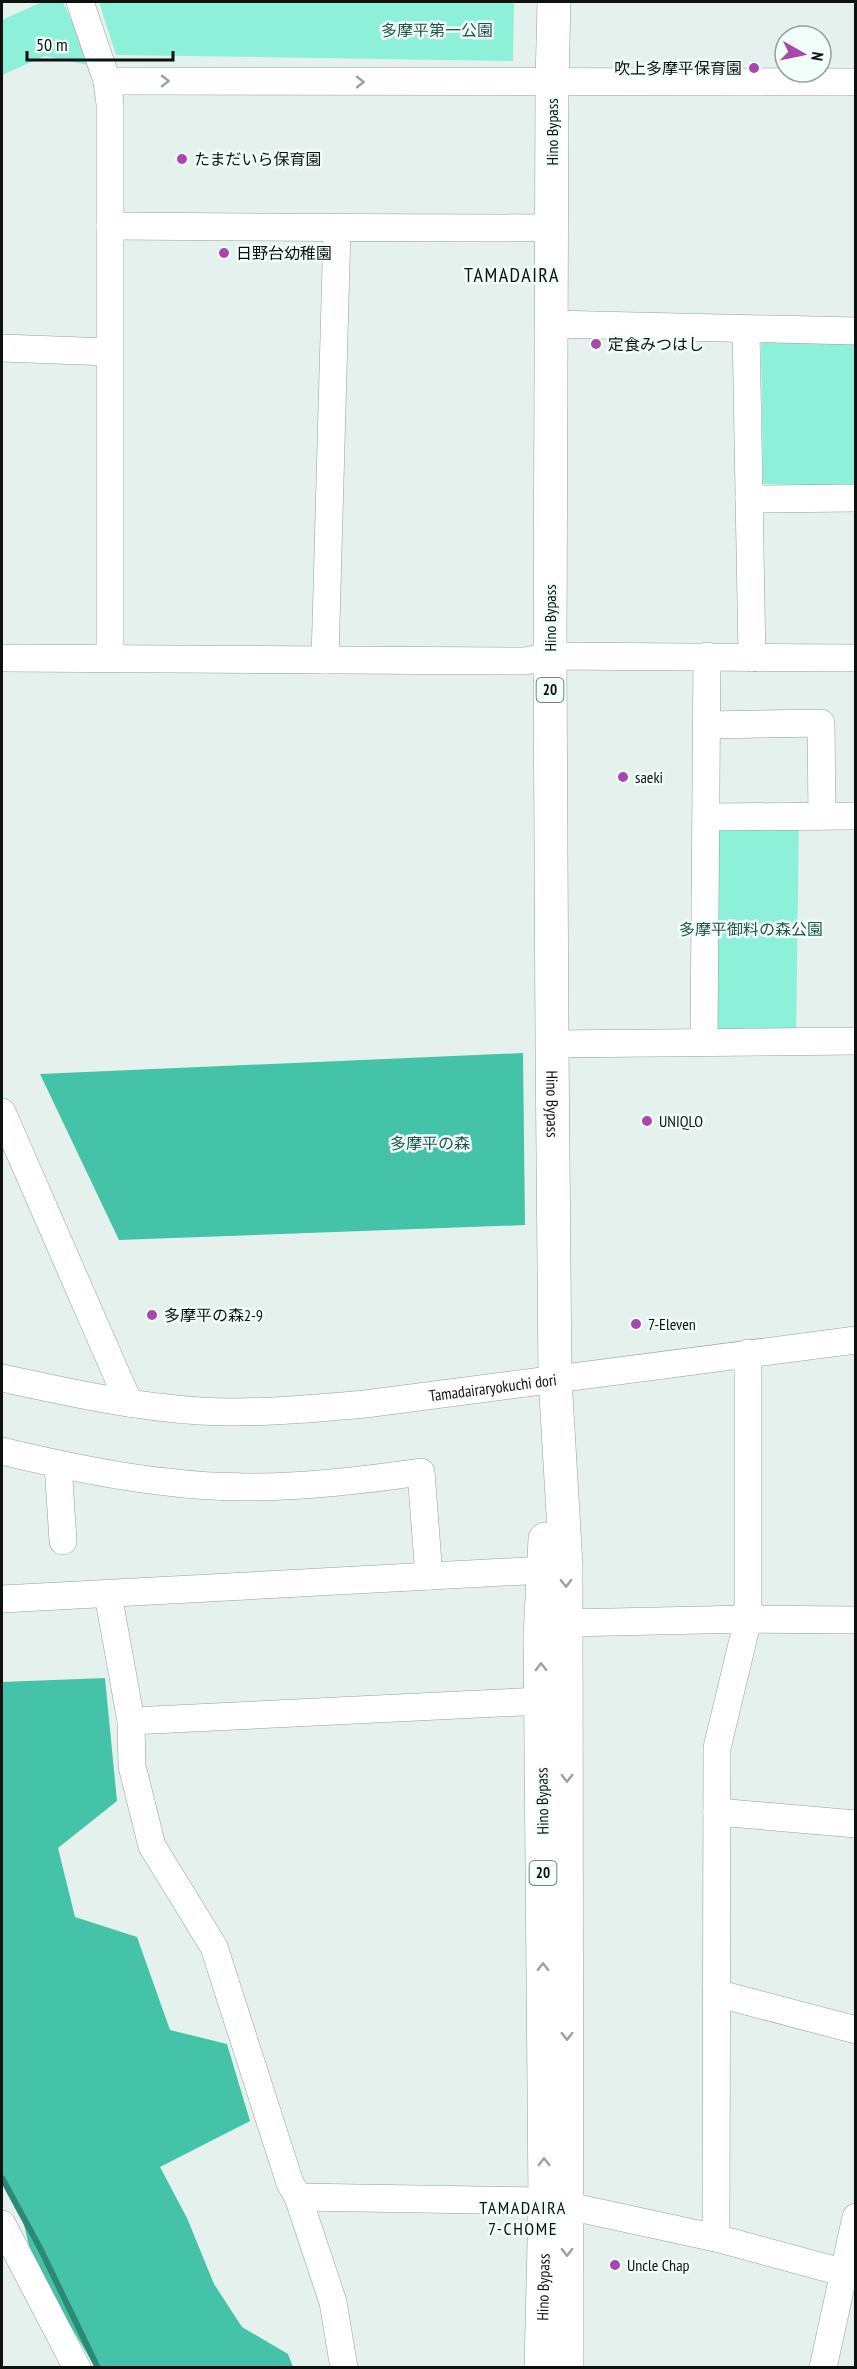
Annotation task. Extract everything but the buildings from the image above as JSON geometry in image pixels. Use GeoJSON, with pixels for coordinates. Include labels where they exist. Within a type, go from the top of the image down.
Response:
{"type":"FeatureCollection","features":[{"type":"Feature","properties":{"kind":"highway","name":"Hino Bypass"},"geometry":{"type":"LineString","coordinates":[[541,2367],[556,2203],[566,1623],[566,1565],[555,1378],[552,1044],[550,656],[554,2]]}},
{"type":"Feature","properties":{"kind":"highway","name":"Hino Bypass"},"geometry":{"type":"LineString","coordinates":[[555,1378],[540,1637],[556,2203],[567,2367]]}},
{"type":"Feature","properties":{"kind":"street"},"geometry":{"type":"LineString","coordinates":[[80,2],[107,81],[110,104],[110,658]]}},
{"type":"Feature","properties":{"kind":"street"},"geometry":{"type":"LineString","coordinates":[[107,81],[855,82]]}},
{"type":"Feature","properties":{"kind":"street"},"geometry":{"type":"LineString","coordinates":[[110,226],[337,229],[377,227],[553,228]]}},
{"type":"Feature","properties":{"kind":"street"},"geometry":{"type":"LineString","coordinates":[[325,660],[337,229]]}},
{"type":"Feature","properties":{"kind":"street"},"geometry":{"type":"LineString","coordinates":[[552,324],[855,331]]}},
{"type":"Feature","properties":{"kind":"street"},"geometry":{"type":"LineString","coordinates":[[746,329],[752,658]]}},
{"type":"Feature","properties":{"kind":"street"},"geometry":{"type":"LineString","coordinates":[[2,348],[109,352]]}},
{"type":"Feature","properties":{"kind":"street"},"geometry":{"type":"LineString","coordinates":[[749,499],[855,498]]}},
{"type":"Feature","properties":{"kind":"street"},"geometry":{"type":"LineString","coordinates":[[2,658],[525,661],[550,656],[855,658]]}},
{"type":"Feature","properties":{"kind":"street"},"geometry":{"type":"LineString","coordinates":[[704,1042],[707,657]]}},
{"type":"Feature","properties":{"kind":"street"},"geometry":{"type":"LineString","coordinates":[[707,725],[822,723],[822,816]]}},
{"type":"Feature","properties":{"kind":"street"},"geometry":{"type":"LineString","coordinates":[[706,817],[855,816]]}},
{"type":"Feature","properties":{"kind":"street"},"geometry":{"type":"LineString","coordinates":[[552,1044],[855,1041]]}},
{"type":"Feature","properties":{"kind":"street"},"geometry":{"type":"LineString","coordinates":[[2,1112],[129,1403]]}},
{"type":"Feature","properties":{"kind":"street","name":"Tamadairaryokuchi dori"},"geometry":{"type":"LineString","coordinates":[[2,1378],[78,1395],[129,1403],[199,1411],[285,1411],[365,1404],[855,1340]]}},
{"type":"Feature","properties":{"kind":"street"},"geometry":{"type":"LineString","coordinates":[[716,2238],[717,1748],[748,1619],[748,1353]]}},
{"type":"Feature","properties":{"kind":"street"},"geometry":{"type":"LineString","coordinates":[[2,1451],[58,1464],[168,1482],[232,1486],[342,1483],[422,1472],[429,1576]]}},
{"type":"Feature","properties":{"kind":"street"},"geometry":{"type":"LineString","coordinates":[[58,1464],[63,1541]]}},
{"type":"Feature","properties":{"kind":"street"},"geometry":{"type":"LineString","coordinates":[[2,1599],[544,1570]]}},
{"type":"Feature","properties":{"kind":"street"},"geometry":{"type":"LineString","coordinates":[[108,1594],[130,1721],[132,1766],[152,1846],[214,1947],[286,2172],[298,2197],[333,2302],[344,2367]]}},
{"type":"Feature","properties":{"kind":"street"},"geometry":{"type":"LineString","coordinates":[[566,1623],[748,1619],[855,1620]]}},
{"type":"Feature","properties":{"kind":"street"},"geometry":{"type":"LineString","coordinates":[[130,1721],[541,1701]]}},
{"type":"Feature","properties":{"kind":"street"},"geometry":{"type":"LineString","coordinates":[[717,1812],[855,1824]]}},
{"type":"Feature","properties":{"kind":"street"},"geometry":{"type":"LineString","coordinates":[[716,1993],[855,2030]]}},
{"type":"Feature","properties":{"kind":"street"},"geometry":{"type":"LineString","coordinates":[[298,2197],[556,2203],[716,2238],[849,2275]]}},
{"type":"Feature","properties":{"kind":"street"},"geometry":{"type":"LineString","coordinates":[[823,2367],[849,2275],[855,2217]]}},
{"type":"Feature","properties":{"kind":"street"},"geometry":{"type":"LineString","coordinates":[[2,2223],[77,2367]]}},
{"type":"Feature","properties":{"kind":"green space"},"geometry":{"type":"Polygon","coordinates":[[[42,2],[63,2],[92,66],[45,56],[2,75],[2,20],[42,2]]]}},
{"type":"Feature","properties":{"kind":"green space","name":"多摩平第一公園"},"geometry":{"type":"Polygon","coordinates":[[[99,2],[514,2],[513,61],[116,55],[99,2]]]}},
{"type":"Feature","properties":{"kind":"green space"},"geometry":{"type":"Polygon","coordinates":[[[761,337],[855,339],[855,486],[763,484],[761,337]]]}},
{"type":"Feature","properties":{"kind":"green space","name":"多摩平御料の森公園"},"geometry":{"type":"Polygon","coordinates":[[[799,816],[796,1041],[704,1042],[706,817],[799,816]]]}},
{"type":"Feature","properties":{"kind":"green space","name":"多摩平の森"},"geometry":{"type":"Polygon","coordinates":[[[523,1053],[525,1225],[119,1240],[40,1074],[523,1053]]]}},
{"type":"Feature","properties":{"kind":"green space"},"geometry":{"type":"Polygon","coordinates":[[[105,1678],[117,1801],[58,1848],[75,1917],[137,1937],[170,2030],[227,2044],[250,2121],[160,2167],[187,2218],[214,2284],[242,2327],[288,2354],[293,2367],[95,2367],[33,2263],[21,2212],[2,2175],[2,1682],[105,1678]]]}},
{"type":"Feature","properties":{"kind":"waterway"},"geometry":{"type":"LineString","coordinates":[[2,2178],[40,2248],[98,2368]]}},
{"type":"Feature","properties":{"kind":"place","name":"吹上多摩平保育園"},"geometry":{"type":"Point","coordinates":[754,68]}},
{"type":"Feature","properties":{"kind":"place","name":"たまだいら保育園"},"geometry":{"type":"Point","coordinates":[182,159]}},
{"type":"Feature","properties":{"kind":"place","name":"日野台幼稚園"},"geometry":{"type":"Point","coordinates":[224,253]}},
{"type":"Feature","properties":{"kind":"place","name":"定食みつはし"},"geometry":{"type":"Point","coordinates":[596,344]}},
{"type":"Feature","properties":{"kind":"place","name":"saeki"},"geometry":{"type":"Point","coordinates":[623,777]}},
{"type":"Feature","properties":{"kind":"place","name":"UNIQLO"},"geometry":{"type":"Point","coordinates":[647,1121]}},
{"type":"Feature","properties":{"kind":"place","name":"多摩平の森2-9"},"geometry":{"type":"Point","coordinates":[152,1315]}},
{"type":"Feature","properties":{"kind":"place","name":"7-Eleven"},"geometry":{"type":"Point","coordinates":[636,1324]}},
{"type":"Feature","properties":{"kind":"place","name":"Uncle Chap"},"geometry":{"type":"Point","coordinates":[615,2265]}},
{"type":"Feature","properties":{"kind":"district","name":"TAMADAIRA"},"geometry":{"type":"Point","coordinates":[512,275]}},
{"type":"Feature","properties":{"kind":"district","name":"TAMADAIRA 7-CHOME"},"geometry":{"type":"Point","coordinates":[523,2218]}}]}
